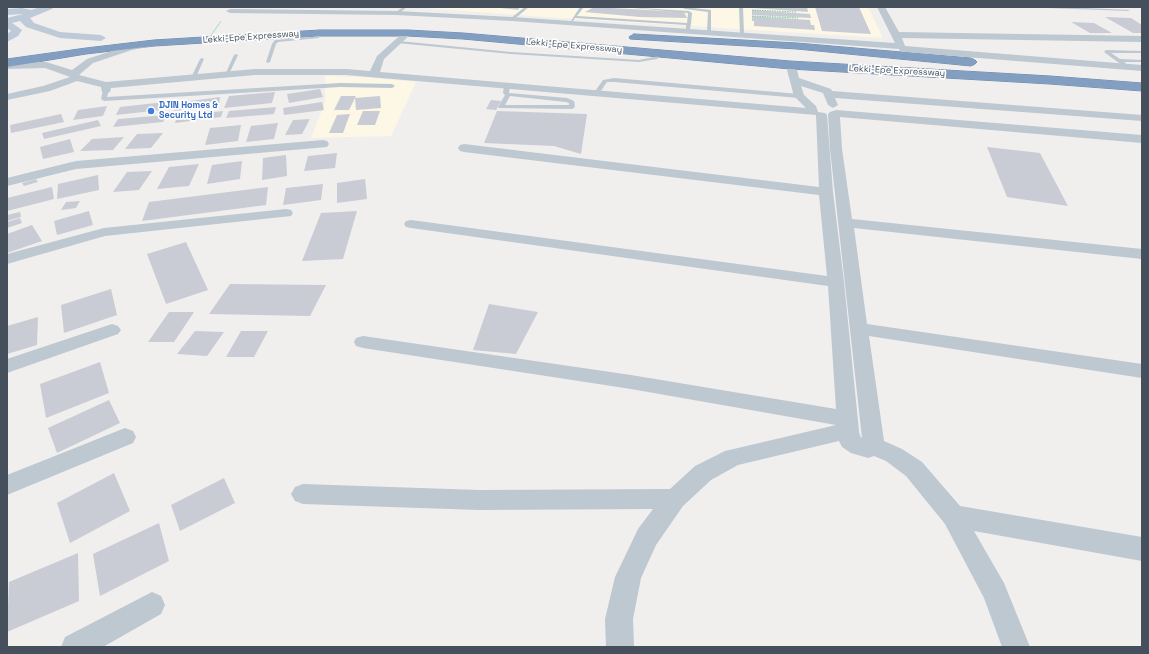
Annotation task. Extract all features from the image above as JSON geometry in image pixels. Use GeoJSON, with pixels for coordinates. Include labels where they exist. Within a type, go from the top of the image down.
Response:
{"type":"FeatureCollection","features":[{"type":"Feature","properties":{"kind":"highway","name":"Lekki-Epe Expressway"},"geometry":{"type":"LineString","coordinates":[[282,25],[383,23],[710,37],[797,46],[903,50],[1142,79]]}},
{"type":"Feature","properties":{"kind":"highway","name":"Lekki-Epe Expressway"},"geometry":{"type":"LineString","coordinates":[[7,63],[86,51],[154,43],[320,33],[408,33],[790,65],[1142,87]]}},
{"type":"Feature","properties":{"kind":"highway"},"geometry":{"type":"LineString","coordinates":[[48,44],[104,37]]}},
{"type":"Feature","properties":{"kind":"highway"},"geometry":{"type":"LineString","coordinates":[[560,45],[591,44],[782,62],[820,63],[831,62],[837,59],[837,56],[828,52],[738,45],[710,37]]}},
{"type":"Feature","properties":{"kind":"street"},"geometry":{"type":"LineString","coordinates":[[7,22],[49,7]]}},
{"type":"Feature","properties":{"kind":"street"},"geometry":{"type":"LineString","coordinates":[[881,7],[903,50]]}},
{"type":"Feature","properties":{"kind":"street"},"geometry":{"type":"LineString","coordinates":[[230,11],[279,9],[397,13],[512,19],[572,20],[688,27],[710,37],[742,34],[903,50],[1142,68]]}},
{"type":"Feature","properties":{"kind":"street"},"geometry":{"type":"LineString","coordinates":[[11,11],[27,11],[31,13]]}},
{"type":"Feature","properties":{"kind":"street"},"geometry":{"type":"LineString","coordinates":[[31,13],[25,21],[38,29],[60,34],[104,37]]}},
{"type":"Feature","properties":{"kind":"street"},"geometry":{"type":"LineString","coordinates":[[501,29],[512,19]]}},
{"type":"Feature","properties":{"kind":"street"},"geometry":{"type":"LineString","coordinates":[[7,22],[17,30],[7,39]]}},
{"type":"Feature","properties":{"kind":"street"},"geometry":{"type":"LineString","coordinates":[[374,74],[380,58],[408,33]]}},
{"type":"Feature","properties":{"kind":"street"},"geometry":{"type":"LineString","coordinates":[[895,34],[1142,39]]}},
{"type":"Feature","properties":{"kind":"street"},"geometry":{"type":"LineString","coordinates":[[7,97],[46,89],[75,76],[90,61],[130,48],[154,43]]}},
{"type":"Feature","properties":{"kind":"street"},"geometry":{"type":"LineString","coordinates":[[7,66],[46,65],[106,88],[227,74],[280,71],[346,72],[508,90],[596,94],[1142,139]]}},
{"type":"Feature","properties":{"kind":"street"},"geometry":{"type":"LineString","coordinates":[[790,65],[799,96],[825,112],[836,149],[847,223],[874,446]]}},
{"type":"Feature","properties":{"kind":"street"},"geometry":{"type":"LineString","coordinates":[[795,80],[827,91],[829,94],[1142,118]]}},
{"type":"Feature","properties":{"kind":"street"},"geometry":{"type":"LineString","coordinates":[[829,94],[825,112],[826,192],[836,282],[850,441],[859,447],[868,449],[874,446]]}},
{"type":"Feature","properties":{"kind":"street"},"geometry":{"type":"LineString","coordinates":[[914,100],[925,121]]}},
{"type":"Feature","properties":{"kind":"street"},"geometry":{"type":"LineString","coordinates":[[1045,110],[1065,133]]}},
{"type":"Feature","properties":{"kind":"street"},"geometry":{"type":"LineString","coordinates":[[7,182],[76,165],[323,144]]}},
{"type":"Feature","properties":{"kind":"street"},"geometry":{"type":"LineString","coordinates":[[464,148],[826,192]]}},
{"type":"Feature","properties":{"kind":"street"},"geometry":{"type":"LineString","coordinates":[[7,259],[104,232],[286,213]]}},
{"type":"Feature","properties":{"kind":"street"},"geometry":{"type":"LineString","coordinates":[[847,223],[1142,254]]}},
{"type":"Feature","properties":{"kind":"street"},"geometry":{"type":"LineString","coordinates":[[411,224],[836,282]]}},
{"type":"Feature","properties":{"kind":"street"},"geometry":{"type":"LineString","coordinates":[[860,329],[1142,371]]}},
{"type":"Feature","properties":{"kind":"street"},"geometry":{"type":"LineString","coordinates":[[7,366],[112,330]]}},
{"type":"Feature","properties":{"kind":"street"},"geometry":{"type":"LineString","coordinates":[[363,342],[631,382],[848,425]]}},
{"type":"Feature","properties":{"kind":"street"},"geometry":{"type":"LineString","coordinates":[[620,647],[619,619],[628,577],[647,536],[675,500],[703,473],[733,457],[848,425]]}},
{"type":"Feature","properties":{"kind":"street"},"geometry":{"type":"LineString","coordinates":[[7,485],[125,437]]}},
{"type":"Feature","properties":{"kind":"street"},"geometry":{"type":"LineString","coordinates":[[874,446],[894,455],[914,469],[953,516],[996,592],[1016,647]]}},
{"type":"Feature","properties":{"kind":"street"},"geometry":{"type":"LineString","coordinates":[[303,494],[478,500],[675,500]]}},
{"type":"Feature","properties":{"kind":"street"},"geometry":{"type":"LineString","coordinates":[[953,516],[1142,549]]}},
{"type":"Feature","properties":{"kind":"street"},"geometry":{"type":"LineString","coordinates":[[75,647],[152,605]]}},
{"type":"Feature","properties":{"kind":"lane"},"geometry":{"type":"LineString","coordinates":[[397,13],[405,7]]}},
{"type":"Feature","properties":{"kind":"lane"},"geometry":{"type":"LineString","coordinates":[[512,19],[526,7]]}},
{"type":"Feature","properties":{"kind":"lane"},"geometry":{"type":"LineString","coordinates":[[572,20],[582,7]]}},
{"type":"Feature","properties":{"kind":"lane"},"geometry":{"type":"LineString","coordinates":[[625,7],[687,11],[690,13],[688,27]]}},
{"type":"Feature","properties":{"kind":"lane"},"geometry":{"type":"LineString","coordinates":[[665,7],[703,9],[710,11],[710,37]]}},
{"type":"Feature","properties":{"kind":"lane"},"geometry":{"type":"LineString","coordinates":[[1021,7],[1128,10]]}},
{"type":"Feature","properties":{"kind":"lane"},"geometry":{"type":"LineString","coordinates":[[742,8],[742,34]]}},
{"type":"Feature","properties":{"kind":"lane"},"geometry":{"type":"LineString","coordinates":[[268,62],[274,44],[278,41],[312,38],[317,37],[320,33]]}},
{"type":"Feature","properties":{"kind":"lane"},"geometry":{"type":"LineString","coordinates":[[399,42],[639,61],[655,58],[661,54]]}},
{"type":"Feature","properties":{"kind":"lane"},"geometry":{"type":"LineString","coordinates":[[1128,67],[1106,51],[1142,52]]}},
{"type":"Feature","properties":{"kind":"lane"},"geometry":{"type":"LineString","coordinates":[[227,74],[236,54]]}},
{"type":"Feature","properties":{"kind":"lane"},"geometry":{"type":"LineString","coordinates":[[193,77],[202,59]]}},
{"type":"Feature","properties":{"kind":"lane"},"geometry":{"type":"LineString","coordinates":[[1120,60],[1142,61]]}},
{"type":"Feature","properties":{"kind":"lane"},"geometry":{"type":"LineString","coordinates":[[596,94],[605,81],[614,80],[799,96]]}},
{"type":"Feature","properties":{"kind":"lane"},"geometry":{"type":"LineString","coordinates":[[106,88],[104,99],[340,85],[392,86]]}},
{"type":"Feature","properties":{"kind":"lane"},"geometry":{"type":"LineString","coordinates":[[508,90],[567,100],[572,102],[572,107],[501,107],[508,90]]}},
{"type":"Feature","properties":{"kind":"path"},"geometry":{"type":"LineString","coordinates":[[742,8],[797,12]]}},
{"type":"Feature","properties":{"kind":"path"},"geometry":{"type":"LineString","coordinates":[[741,15],[798,18]]}},
{"type":"Feature","properties":{"kind":"path"},"geometry":{"type":"LineString","coordinates":[[205,44],[221,21]]}},
{"type":"Feature","properties":{"kind":"shaded area"},"geometry":{"type":"Polygon","coordinates":[[[409,7],[868,7],[883,38],[560,18],[409,7]]]}},
{"type":"Feature","properties":{"kind":"shaded area"},"geometry":{"type":"Polygon","coordinates":[[[325,76],[360,77],[416,82],[391,136],[311,138],[325,102],[325,76]]]}},
{"type":"Feature","properties":{"kind":"building"},"geometry":{"type":"Polygon","coordinates":[[[492,7],[520,7],[518,10],[492,7]]]}},
{"type":"Feature","properties":{"kind":"building"},"geometry":{"type":"Polygon","coordinates":[[[594,7],[684,12],[687,18],[640,17],[585,12],[594,7]]]}},
{"type":"Feature","properties":{"kind":"building"},"geometry":{"type":"Polygon","coordinates":[[[807,7],[808,12],[753,8],[807,7]]]}},
{"type":"Feature","properties":{"kind":"building"},"geometry":{"type":"Polygon","coordinates":[[[815,7],[859,7],[871,34],[822,31],[815,7]]]}},
{"type":"Feature","properties":{"kind":"building"},"geometry":{"type":"Polygon","coordinates":[[[752,10],[810,14],[811,18],[752,15],[752,10]]]}},
{"type":"Feature","properties":{"kind":"building"},"geometry":{"type":"Polygon","coordinates":[[[752,16],[810,20],[811,25],[814,25],[815,30],[754,26],[752,16]]]}},
{"type":"Feature","properties":{"kind":"building"},"geometry":{"type":"Polygon","coordinates":[[[1105,17],[1131,18],[1142,25],[1142,33],[1133,33],[1105,17]]]}},
{"type":"Feature","properties":{"kind":"building"},"geometry":{"type":"Polygon","coordinates":[[[1071,22],[1094,23],[1112,33],[1090,33],[1071,22]]]}},
{"type":"Feature","properties":{"kind":"building"},"geometry":{"type":"Polygon","coordinates":[[[320,89],[323,97],[289,103],[287,94],[320,89]]]}},
{"type":"Feature","properties":{"kind":"building"},"geometry":{"type":"Polygon","coordinates":[[[275,92],[272,103],[224,108],[229,96],[275,92]]]}},
{"type":"Feature","properties":{"kind":"building"},"geometry":{"type":"Polygon","coordinates":[[[341,96],[356,96],[349,110],[334,110],[341,96]]]}},
{"type":"Feature","properties":{"kind":"building"},"geometry":{"type":"Polygon","coordinates":[[[380,96],[381,108],[356,110],[355,98],[380,96]]]}},
{"type":"Feature","properties":{"kind":"building"},"geometry":{"type":"Polygon","coordinates":[[[220,97],[219,105],[174,111],[176,103],[220,97]]]}},
{"type":"Feature","properties":{"kind":"building"},"geometry":{"type":"Polygon","coordinates":[[[491,100],[501,101],[496,110],[486,109],[491,100]]]}},
{"type":"Feature","properties":{"kind":"building"},"geometry":{"type":"Polygon","coordinates":[[[165,102],[161,110],[116,115],[120,107],[165,102]]]}},
{"type":"Feature","properties":{"kind":"building"},"geometry":{"type":"Polygon","coordinates":[[[322,102],[324,110],[284,115],[283,108],[322,102]]]}},
{"type":"Feature","properties":{"kind":"building"},"geometry":{"type":"Polygon","coordinates":[[[107,106],[103,116],[73,120],[78,110],[107,106]]]}},
{"type":"Feature","properties":{"kind":"building"},"geometry":{"type":"Polygon","coordinates":[[[276,107],[274,114],[226,118],[229,111],[276,107]]]}},
{"type":"Feature","properties":{"kind":"building"},"geometry":{"type":"Polygon","coordinates":[[[223,111],[221,117],[175,123],[177,116],[223,111]]]}},
{"type":"Feature","properties":{"kind":"building"},"geometry":{"type":"Polygon","coordinates":[[[363,111],[380,111],[375,125],[357,125],[363,111]]]}},
{"type":"Feature","properties":{"kind":"building"},"geometry":{"type":"Polygon","coordinates":[[[497,111],[587,114],[581,154],[554,146],[484,143],[497,111]]]}},
{"type":"Feature","properties":{"kind":"building"},"geometry":{"type":"Polygon","coordinates":[[[61,114],[64,122],[11,133],[10,125],[61,114]]]}},
{"type":"Feature","properties":{"kind":"building"},"geometry":{"type":"Polygon","coordinates":[[[350,114],[343,133],[329,133],[337,115],[350,114]]]}},
{"type":"Feature","properties":{"kind":"building"},"geometry":{"type":"Polygon","coordinates":[[[167,115],[163,122],[113,127],[118,119],[167,115]]]}},
{"type":"Feature","properties":{"kind":"building"},"geometry":{"type":"Polygon","coordinates":[[[310,119],[302,134],[285,135],[293,120],[310,119]]]}},
{"type":"Feature","properties":{"kind":"building"},"geometry":{"type":"Polygon","coordinates":[[[98,120],[101,126],[44,139],[42,133],[98,120]]]}},
{"type":"Feature","properties":{"kind":"building"},"geometry":{"type":"Polygon","coordinates":[[[278,123],[274,139],[246,142],[251,126],[278,123]]]}},
{"type":"Feature","properties":{"kind":"building"},"geometry":{"type":"Polygon","coordinates":[[[241,125],[238,141],[205,145],[210,128],[241,125]]]}},
{"type":"Feature","properties":{"kind":"building"},"geometry":{"type":"Polygon","coordinates":[[[163,133],[151,148],[125,149],[137,134],[163,133]]]}},
{"type":"Feature","properties":{"kind":"building"},"geometry":{"type":"Polygon","coordinates":[[[124,137],[113,150],[80,151],[92,139],[124,137]]]}},
{"type":"Feature","properties":{"kind":"building"},"geometry":{"type":"Polygon","coordinates":[[[70,139],[74,152],[43,159],[40,147],[70,139]]]}},
{"type":"Feature","properties":{"kind":"building"},"geometry":{"type":"Polygon","coordinates":[[[987,147],[1040,153],[1068,206],[1007,197],[987,147]]]}},
{"type":"Feature","properties":{"kind":"building"},"geometry":{"type":"Polygon","coordinates":[[[337,153],[335,168],[304,171],[308,156],[337,153]]]}},
{"type":"Feature","properties":{"kind":"building"},"geometry":{"type":"Polygon","coordinates":[[[286,155],[287,176],[262,180],[263,158],[286,155]]]}},
{"type":"Feature","properties":{"kind":"building"},"geometry":{"type":"Polygon","coordinates":[[[242,161],[240,179],[207,184],[212,165],[242,161]]]}},
{"type":"Feature","properties":{"kind":"building"},"geometry":{"type":"Polygon","coordinates":[[[199,164],[189,186],[157,189],[169,167],[199,164]]]}},
{"type":"Feature","properties":{"kind":"building"},"geometry":{"type":"Polygon","coordinates":[[[152,171],[139,190],[113,192],[127,172],[152,171]]]}},
{"type":"Feature","properties":{"kind":"building"},"geometry":{"type":"Polygon","coordinates":[[[98,175],[99,190],[57,199],[58,184],[98,175]]]}},
{"type":"Feature","properties":{"kind":"building"},"geometry":{"type":"Polygon","coordinates":[[[36,179],[38,182],[24,186],[22,183],[36,179]]]}},
{"type":"Feature","properties":{"kind":"building"},"geometry":{"type":"Polygon","coordinates":[[[365,179],[367,199],[337,203],[337,183],[365,179]]]}},
{"type":"Feature","properties":{"kind":"building"},"geometry":{"type":"Polygon","coordinates":[[[323,184],[321,200],[283,205],[286,188],[323,184]]]}},
{"type":"Feature","properties":{"kind":"building"},"geometry":{"type":"Polygon","coordinates":[[[52,187],[54,199],[7,211],[7,198],[52,187]]]}},
{"type":"Feature","properties":{"kind":"building"},"geometry":{"type":"Polygon","coordinates":[[[268,187],[266,205],[142,221],[149,202],[268,187]]]}},
{"type":"Feature","properties":{"kind":"building"},"geometry":{"type":"Polygon","coordinates":[[[80,201],[76,208],[61,210],[66,202],[80,201]]]}},
{"type":"Feature","properties":{"kind":"building"},"geometry":{"type":"Polygon","coordinates":[[[89,211],[93,225],[57,235],[54,221],[89,211]]]}},
{"type":"Feature","properties":{"kind":"building"},"geometry":{"type":"Polygon","coordinates":[[[357,211],[343,259],[302,261],[321,213],[357,211]]]}},
{"type":"Feature","properties":{"kind":"building"},"geometry":{"type":"Polygon","coordinates":[[[20,212],[21,217],[7,221],[7,215],[20,212]]]}},
{"type":"Feature","properties":{"kind":"building"},"geometry":{"type":"Polygon","coordinates":[[[20,218],[22,223],[7,228],[7,222],[20,218]]]}},
{"type":"Feature","properties":{"kind":"building"},"geometry":{"type":"Polygon","coordinates":[[[32,225],[42,241],[7,253],[7,234],[32,225]]]}},
{"type":"Feature","properties":{"kind":"building"},"geometry":{"type":"Polygon","coordinates":[[[186,242],[208,290],[166,304],[147,254],[186,242]]]}},
{"type":"Feature","properties":{"kind":"building"},"geometry":{"type":"Polygon","coordinates":[[[230,284],[326,285],[310,316],[209,314],[230,284]]]}},
{"type":"Feature","properties":{"kind":"building"},"geometry":{"type":"Polygon","coordinates":[[[111,289],[117,315],[64,333],[61,305],[111,289]]]}},
{"type":"Feature","properties":{"kind":"building"},"geometry":{"type":"Polygon","coordinates":[[[489,304],[538,312],[516,354],[473,350],[489,304]]]}},
{"type":"Feature","properties":{"kind":"building"},"geometry":{"type":"Polygon","coordinates":[[[169,312],[194,312],[174,342],[148,342],[169,312]]]}},
{"type":"Feature","properties":{"kind":"building"},"geometry":{"type":"Polygon","coordinates":[[[38,317],[37,345],[7,354],[7,326],[38,317]]]}},
{"type":"Feature","properties":{"kind":"building"},"geometry":{"type":"Polygon","coordinates":[[[195,331],[224,332],[207,356],[177,354],[195,331]]]}},
{"type":"Feature","properties":{"kind":"building"},"geometry":{"type":"Polygon","coordinates":[[[241,331],[268,331],[254,357],[226,357],[241,331]]]}},
{"type":"Feature","properties":{"kind":"building"},"geometry":{"type":"Polygon","coordinates":[[[100,362],[109,393],[46,418],[40,384],[100,362]]]}},
{"type":"Feature","properties":{"kind":"building"},"geometry":{"type":"Polygon","coordinates":[[[109,400],[120,423],[57,453],[48,428],[109,400]]]}},
{"type":"Feature","properties":{"kind":"building"},"geometry":{"type":"Polygon","coordinates":[[[114,473],[130,511],[70,543],[57,503],[114,473]]]}},
{"type":"Feature","properties":{"kind":"building"},"geometry":{"type":"Polygon","coordinates":[[[224,478],[235,503],[180,531],[171,505],[224,478]]]}},
{"type":"Feature","properties":{"kind":"building"},"geometry":{"type":"Polygon","coordinates":[[[159,523],[169,561],[100,596],[93,554],[159,523]]]}},
{"type":"Feature","properties":{"kind":"building"},"geometry":{"type":"Polygon","coordinates":[[[78,553],[79,601],[7,632],[9,582],[78,553]]]}},
{"type":"Feature","properties":{"kind":"place","name":"DJIN Homes & Security Ltd"},"geometry":{"type":"Point","coordinates":[151,111]}}]}
